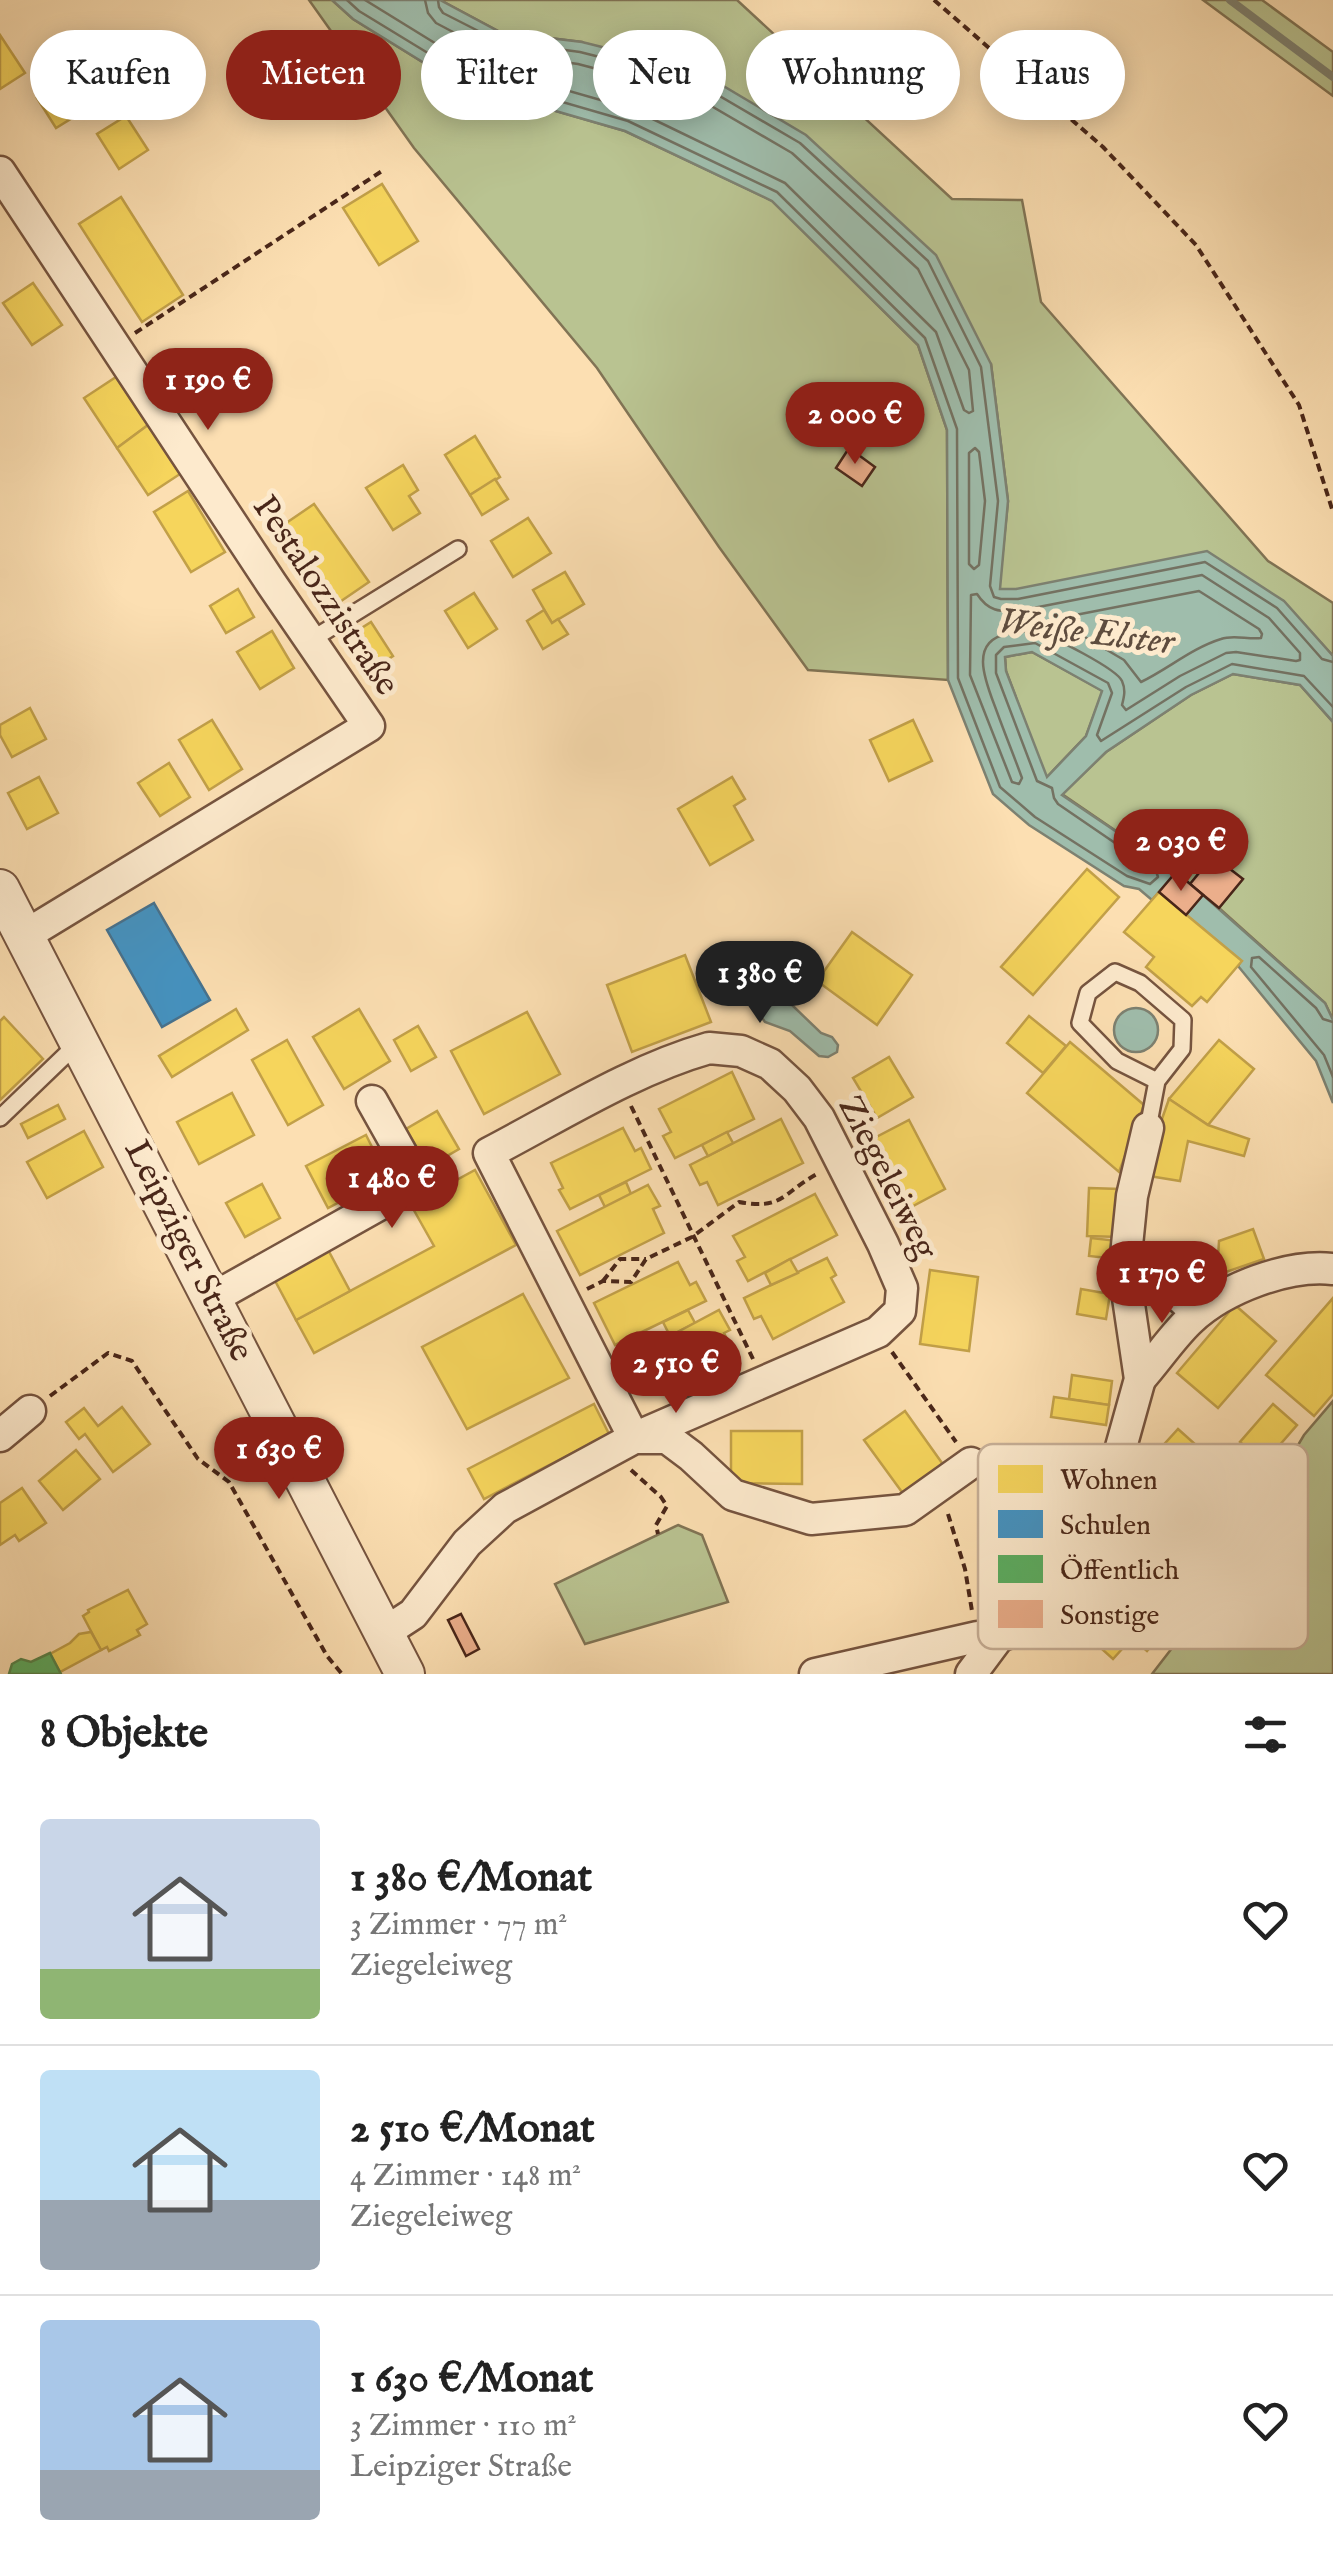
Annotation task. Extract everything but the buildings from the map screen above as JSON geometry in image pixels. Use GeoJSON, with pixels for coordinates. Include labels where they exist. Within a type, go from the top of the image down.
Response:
{"type":"FeatureCollection","features":[{"type":"Feature","properties":{"kind":"street","name":"Pestalozzistraße"},"geometry":{"type":"LineString","coordinates":[[0,172],[11,215],[115,346],[369,726],[24,936]]}},
{"type":"Feature","properties":{"kind":"street","name":"Leipziger Straße"},"geometry":{"type":"LineString","coordinates":[[0,889],[405,1674]]}},
{"type":"Feature","properties":{"kind":"street","name":"Ziegeleiweg"},"geometry":{"type":"LineString","coordinates":[[623,1443],[564,1300],[489,1153],[680,1056],[709,1048],[741,1050],[770,1064],[819,1118],[902,1288],[900,1311],[878,1332]]}},
{"type":"Feature","properties":{"kind":"street"},"geometry":{"type":"LineString","coordinates":[[212,1298],[418,1183],[372,1101]]}},
{"type":"Feature","properties":{"kind":"street"},"geometry":{"type":"LineString","coordinates":[[1122,1444],[1140,1379],[1126,1264],[1132,1196],[1148,1128]]}},
{"type":"Feature","properties":{"kind":"street"},"geometry":{"type":"LineString","coordinates":[[1140,1379],[1191,1319],[1224,1296],[1264,1278],[1333,1269]]}},
{"type":"Feature","properties":{"kind":"street"},"geometry":{"type":"LineString","coordinates":[[384,1633],[414,1614],[467,1543],[505,1508],[623,1443],[878,1332]]}},
{"type":"Feature","properties":{"kind":"street"},"geometry":{"type":"LineString","coordinates":[[691,1456],[716,1402]]}},
{"type":"Feature","properties":{"kind":"street"},"geometry":{"type":"LineString","coordinates":[[0,1436],[30,1411]]}},
{"type":"Feature","properties":{"kind":"street"},"geometry":{"type":"LineString","coordinates":[[623,1443],[667,1438],[732,1494],[810,1519],[905,1510],[971,1463]]}},
{"type":"Feature","properties":{"kind":"street"},"geometry":{"type":"LineString","coordinates":[[815,1674],[978,1640]]}},
{"type":"Feature","properties":{"kind":"street"},"geometry":{"type":"LineString","coordinates":[[972,1674],[982,1649]]}},
{"type":"Feature","properties":{"kind":"lane"},"geometry":{"type":"LineString","coordinates":[[310,640],[458,549]]}},
{"type":"Feature","properties":{"kind":"lane"},"geometry":{"type":"LineString","coordinates":[[1148,1128],[1157,1081],[1182,1049],[1183,1020],[1140,983],[1115,972],[1088,993],[1080,1023],[1117,1061],[1157,1081]]}},
{"type":"Feature","properties":{"kind":"lane"},"geometry":{"type":"LineString","coordinates":[[0,1118],[80,1042]]}},
{"type":"Feature","properties":{"kind":"lane"},"geometry":{"type":"LineString","coordinates":[[1127,1291],[1157,1292],[1174,1300],[1191,1319]]}},
{"type":"Feature","properties":{"kind":"path"},"geometry":{"type":"LineString","coordinates":[[934,0],[1103,148],[1196,245],[1299,404],[1333,512]]}},
{"type":"Feature","properties":{"kind":"path"},"geometry":{"type":"LineString","coordinates":[[115,346],[382,171]]}},
{"type":"Feature","properties":{"kind":"path"},"geometry":{"type":"LineString","coordinates":[[620,1084],[764,1382]]}},
{"type":"Feature","properties":{"kind":"path"},"geometry":{"type":"LineString","coordinates":[[564,1300],[603,1281],[620,1260],[646,1259],[692,1237],[738,1202],[762,1206],[776,1203],[797,1185],[840,1161]]}},
{"type":"Feature","properties":{"kind":"path"},"geometry":{"type":"LineString","coordinates":[[603,1281],[631,1282],[646,1259]]}},
{"type":"Feature","properties":{"kind":"path"},"geometry":{"type":"LineString","coordinates":[[878,1332],[971,1463]]}},
{"type":"Feature","properties":{"kind":"path"},"geometry":{"type":"LineString","coordinates":[[30,1411],[108,1352],[132,1360],[198,1459],[229,1482],[327,1656],[342,1674]]}},
{"type":"Feature","properties":{"kind":"path"},"geometry":{"type":"LineString","coordinates":[[623,1443],[628,1468],[667,1506],[656,1525],[658,1534]]}},
{"type":"Feature","properties":{"kind":"path"},"geometry":{"type":"LineString","coordinates":[[940,1485],[978,1609]]}},
{"type":"Feature","properties":{"kind":"green space"},"geometry":{"type":"Polygon","coordinates":[[[309,0],[332,0],[371,30],[330,30],[309,0]]]}},
{"type":"Feature","properties":{"kind":"green space"},"geometry":{"type":"Polygon","coordinates":[[[440,0],[737,0],[769,30],[746,30],[746,120],[867,120],[952,199],[1022,200],[1041,302],[1268,561],[1333,603],[1333,656],[1283,601],[999,589],[1008,501],[991,364],[681,120],[726,120],[726,30],[593,30],[593,51],[573,41],[573,30],[496,30],[440,0]]]}},
{"type":"Feature","properties":{"kind":"green space"},"geometry":{"type":"Polygon","coordinates":[[[1203,0],[1262,0],[1333,52],[1333,96],[1203,0]]]}},
{"type":"Feature","properties":{"kind":"green space"},"geometry":{"type":"Polygon","coordinates":[[[401,49],[421,61],[421,120],[573,120],[573,116],[625,131],[773,201],[918,345],[947,430],[948,680],[808,670],[597,368],[394,120],[401,120],[401,49]]]}},
{"type":"Feature","properties":{"kind":"green space"},"geometry":{"type":"Polygon","coordinates":[[[1032,652],[1103,691],[1086,736],[1046,778],[1006,671],[1005,657],[1032,652]]]}},
{"type":"Feature","properties":{"kind":"green space"},"geometry":{"type":"Polygon","coordinates":[[[1233,674],[1300,685],[1333,722],[1333,1020],[1325,1003],[1219,908],[1242,880],[1230,869],[1238,859],[1221,846],[1190,884],[1062,794],[1106,752],[1191,695],[1233,674]]]}},
{"type":"Feature","properties":{"kind":"green space"},"geometry":{"type":"Polygon","coordinates":[[[1333,1401],[1333,1674],[1152,1674],[1171,1649],[1308,1649],[1308,1444],[1299,1444],[1333,1401]]]}},
{"type":"Feature","properties":{"kind":"green space"},"geometry":{"type":"Polygon","coordinates":[[[678,1525],[702,1535],[728,1602],[585,1644],[555,1584],[678,1525]]]}},
{"type":"Feature","properties":{"kind":"water"},"geometry":{"type":"Polygon","coordinates":[[[332,0],[440,0],[496,30],[421,30],[421,61],[401,49],[401,30],[371,30],[332,0]]]}},
{"type":"Feature","properties":{"kind":"water","name":"Weiße Elster"},"geometry":{"type":"Polygon","coordinates":[[[573,41],[593,45],[593,120],[726,120],[726,88],[746,99],[746,120],[781,120],[806,135],[936,255],[991,364],[1008,501],[1000,589],[1207,551],[1284,601],[1333,656],[1333,722],[1300,685],[1233,674],[1191,695],[1106,752],[1062,795],[1176,872],[1152,900],[1029,825],[993,794],[948,680],[947,430],[918,345],[772,201],[625,131],[573,116],[573,41]],[[1032,652],[1005,657],[1006,671],[1047,777],[1086,736],[1102,691],[1032,652]]]}},
{"type":"Feature","properties":{"kind":"water"},"geometry":{"type":"Polygon","coordinates":[[[1203,895],[1325,1003],[1333,1020],[1333,1103],[1316,1061],[1238,966],[1241,961],[1186,915],[1203,895]]]}},
{"type":"Feature","properties":{"kind":"water"},"geometry":{"type":"Polygon","coordinates":[[[774,1004],[792,1005],[821,1033],[832,1037],[838,1045],[837,1052],[819,1056],[790,1031],[765,1022],[760,1015],[762,1009],[774,1004]]]}},
{"type":"Feature","properties":{"kind":"water"},"geometry":{"type":"Polygon","coordinates":[[[1136,1008],[1152,1014],[1158,1030],[1152,1046],[1136,1052],[1120,1046],[1114,1030],[1120,1014],[1136,1008]]]}},
{"type":"Feature","properties":{"kind":"waterway"},"geometry":{"type":"LineString","coordinates":[[1230,0],[1333,77]]}}]}
